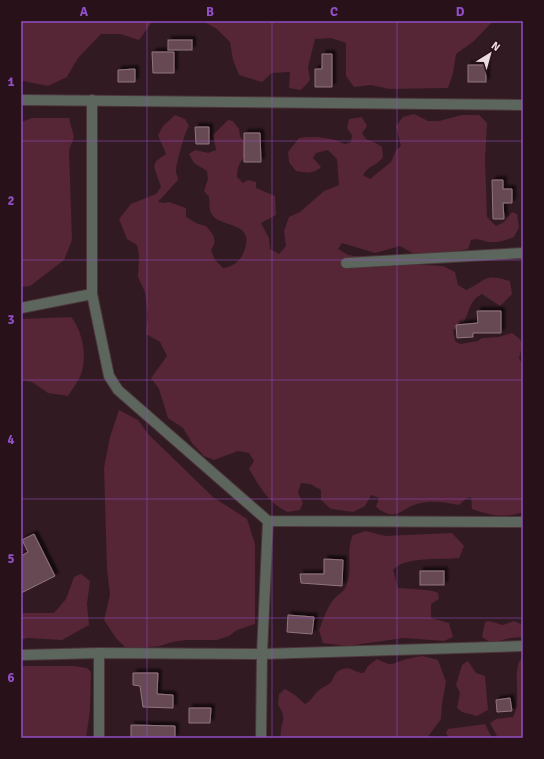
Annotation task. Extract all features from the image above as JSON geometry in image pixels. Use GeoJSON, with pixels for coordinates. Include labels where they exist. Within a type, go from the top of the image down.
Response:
{"type":"FeatureCollection","features":[{"type":"Feature","properties":{"kind":"street"},"geometry":{"type":"LineString","coordinates":[[21,100],[523,105]]}},
{"type":"Feature","properties":{"kind":"street"},"geometry":{"type":"LineString","coordinates":[[92,100],[92,294],[109,376],[118,390],[268,521],[523,522]]}},
{"type":"Feature","properties":{"kind":"street"},"geometry":{"type":"LineString","coordinates":[[346,263],[523,253]]}},
{"type":"Feature","properties":{"kind":"street"},"geometry":{"type":"LineString","coordinates":[[21,308],[92,294]]}},
{"type":"Feature","properties":{"kind":"street"},"geometry":{"type":"LineString","coordinates":[[261,738],[262,654],[268,521]]}},
{"type":"Feature","properties":{"kind":"street"},"geometry":{"type":"LineString","coordinates":[[21,655],[100,653],[262,654],[523,646]]}},
{"type":"Feature","properties":{"kind":"street"},"geometry":{"type":"LineString","coordinates":[[99,738],[100,653]]}},
{"type":"Feature","properties":{"kind":"shaded area"},"geometry":{"type":"Polygon","coordinates":[[[21,21],[157,21],[152,22],[139,40],[120,34],[101,34],[78,58],[67,77],[48,86],[23,81],[21,78],[21,21]]]}},
{"type":"Feature","properties":{"kind":"shaded area"},"geometry":{"type":"Polygon","coordinates":[[[203,21],[493,21],[474,41],[456,54],[453,73],[448,88],[389,89],[371,85],[354,87],[346,76],[346,43],[331,38],[315,39],[308,67],[310,80],[301,90],[289,88],[290,72],[272,73],[262,82],[239,75],[233,60],[230,42],[217,29],[203,21]]]}},
{"type":"Feature","properties":{"kind":"shaded area"},"geometry":{"type":"Polygon","coordinates":[[[414,114],[428,121],[439,121],[462,115],[479,115],[487,123],[485,160],[487,217],[496,226],[504,222],[512,212],[517,214],[519,227],[514,237],[496,242],[473,239],[471,240],[468,249],[421,258],[400,246],[375,253],[342,243],[338,249],[348,255],[367,258],[375,268],[389,264],[443,266],[455,272],[458,285],[466,290],[490,278],[510,281],[512,294],[500,306],[482,294],[473,302],[464,322],[458,328],[453,330],[455,341],[460,344],[478,341],[482,338],[499,337],[512,333],[521,341],[522,346],[519,358],[523,366],[523,512],[503,516],[485,513],[472,509],[471,497],[459,505],[440,502],[426,502],[414,505],[399,513],[389,514],[376,507],[379,498],[371,495],[365,506],[353,512],[331,509],[321,500],[321,490],[310,484],[301,483],[298,493],[303,503],[300,510],[288,512],[281,509],[270,500],[261,488],[249,469],[254,461],[249,453],[238,451],[214,460],[204,456],[192,443],[183,428],[168,418],[159,389],[151,378],[167,356],[160,342],[146,334],[148,315],[145,292],[138,277],[139,255],[137,245],[127,239],[119,219],[131,204],[156,194],[161,187],[154,167],[156,161],[166,154],[158,135],[163,126],[175,115],[185,119],[189,126],[177,162],[176,171],[178,180],[158,202],[169,202],[186,208],[186,217],[198,224],[206,226],[214,237],[214,243],[211,250],[215,260],[223,268],[229,267],[237,262],[243,254],[246,244],[246,236],[243,231],[238,228],[214,217],[211,212],[209,197],[204,191],[208,179],[207,171],[194,163],[189,154],[195,150],[208,153],[216,150],[213,135],[228,120],[233,121],[239,129],[240,136],[248,147],[247,152],[238,167],[237,177],[243,183],[248,180],[256,182],[256,188],[275,196],[276,215],[261,223],[269,238],[270,249],[279,254],[286,246],[284,231],[289,217],[300,212],[324,191],[339,185],[337,159],[328,150],[316,153],[313,158],[321,167],[316,171],[296,171],[289,162],[288,152],[299,138],[322,138],[345,144],[351,142],[352,135],[347,128],[349,119],[362,117],[367,126],[362,133],[366,139],[382,147],[383,157],[363,175],[370,179],[391,162],[396,150],[401,146],[396,126],[403,117],[414,114]]]}},
{"type":"Feature","properties":{"kind":"shaded area"},"geometry":{"type":"Polygon","coordinates":[[[32,118],[69,118],[74,137],[69,150],[72,240],[64,260],[30,286],[21,287],[21,122],[32,118]]]}},
{"type":"Feature","properties":{"kind":"shaded area"},"geometry":{"type":"Polygon","coordinates":[[[71,317],[75,322],[81,336],[84,358],[81,374],[68,396],[48,393],[32,382],[21,380],[21,319],[71,317]]]}},
{"type":"Feature","properties":{"kind":"shaded area"},"geometry":{"type":"Polygon","coordinates":[[[119,410],[138,420],[148,434],[213,497],[247,519],[255,544],[255,624],[237,630],[229,636],[217,640],[186,640],[160,646],[127,649],[116,638],[104,620],[110,595],[107,569],[104,468],[110,437],[119,410]]]}},
{"type":"Feature","properties":{"kind":"shaded area"},"geometry":{"type":"Polygon","coordinates":[[[366,531],[385,536],[452,533],[464,546],[459,558],[406,562],[393,570],[398,588],[425,590],[438,593],[439,599],[431,604],[431,618],[449,623],[453,637],[444,641],[404,638],[347,646],[323,643],[319,630],[331,603],[346,586],[349,573],[350,547],[353,535],[366,531]]]}},
{"type":"Feature","properties":{"kind":"shaded area"},"geometry":{"type":"Polygon","coordinates":[[[81,574],[90,581],[87,604],[89,625],[62,640],[27,638],[21,640],[21,613],[54,613],[66,599],[74,577],[81,574]]]}},
{"type":"Feature","properties":{"kind":"shaded area"},"geometry":{"type":"Polygon","coordinates":[[[489,621],[503,625],[514,621],[523,625],[523,637],[511,638],[491,643],[482,637],[485,622],[489,621]]]}},
{"type":"Feature","properties":{"kind":"shaded area"},"geometry":{"type":"Polygon","coordinates":[[[423,656],[438,660],[446,682],[441,719],[427,738],[281,738],[283,715],[278,705],[279,694],[285,689],[305,704],[316,693],[330,683],[340,670],[349,668],[364,673],[368,666],[377,659],[390,664],[423,656]]]}},
{"type":"Feature","properties":{"kind":"shaded area"},"geometry":{"type":"Polygon","coordinates":[[[523,657],[523,738],[498,738],[490,723],[496,719],[513,717],[517,702],[517,669],[519,662],[523,657]]]}},
{"type":"Feature","properties":{"kind":"shaded area"},"geometry":{"type":"Polygon","coordinates":[[[468,661],[476,673],[485,676],[488,710],[477,716],[462,712],[457,708],[460,693],[456,685],[462,665],[468,661]]]}},
{"type":"Feature","properties":{"kind":"shaded area"},"geometry":{"type":"Polygon","coordinates":[[[21,666],[74,666],[87,668],[91,672],[90,710],[86,738],[21,738],[21,666]]]}},
{"type":"Feature","properties":{"kind":"shaded area"},"geometry":{"type":"Polygon","coordinates":[[[485,724],[492,738],[449,738],[446,733],[448,729],[485,724]]]}},
{"type":"Feature","properties":{"kind":"building"},"geometry":{"type":"Polygon","coordinates":[[[168,40],[192,40],[192,50],[168,50],[168,40]]]}},
{"type":"Feature","properties":{"kind":"building"},"geometry":{"type":"Polygon","coordinates":[[[152,52],[174,52],[174,73],[153,73],[152,52]]]}},
{"type":"Feature","properties":{"kind":"building"},"geometry":{"type":"Polygon","coordinates":[[[322,54],[332,54],[332,87],[315,87],[315,69],[322,69],[322,54]]]}},
{"type":"Feature","properties":{"kind":"building"},"geometry":{"type":"Polygon","coordinates":[[[468,65],[486,65],[486,82],[468,82],[468,65]]]}},
{"type":"Feature","properties":{"kind":"building"},"geometry":{"type":"Polygon","coordinates":[[[135,69],[135,82],[118,82],[118,70],[135,69]]]}},
{"type":"Feature","properties":{"kind":"building"},"geometry":{"type":"Polygon","coordinates":[[[195,127],[209,127],[209,144],[196,144],[195,127]]]}},
{"type":"Feature","properties":{"kind":"building"},"geometry":{"type":"Polygon","coordinates":[[[244,133],[260,133],[261,162],[244,162],[244,133]]]}},
{"type":"Feature","properties":{"kind":"building"},"geometry":{"type":"Polygon","coordinates":[[[492,180],[503,180],[503,189],[512,189],[512,203],[503,203],[504,219],[493,219],[492,180]]]}},
{"type":"Feature","properties":{"kind":"building"},"geometry":{"type":"Polygon","coordinates":[[[477,311],[501,311],[501,333],[473,333],[473,337],[457,338],[456,325],[478,323],[477,311]]]}},
{"type":"Feature","properties":{"kind":"building"},"geometry":{"type":"Polygon","coordinates":[[[34,534],[55,576],[21,593],[21,556],[28,552],[22,540],[34,534]]]}},
{"type":"Feature","properties":{"kind":"building"},"geometry":{"type":"Polygon","coordinates":[[[324,559],[343,560],[342,586],[301,583],[300,574],[324,574],[324,559]]]}},
{"type":"Feature","properties":{"kind":"building"},"geometry":{"type":"Polygon","coordinates":[[[420,571],[444,571],[444,585],[420,585],[420,571]]]}},
{"type":"Feature","properties":{"kind":"building"},"geometry":{"type":"Polygon","coordinates":[[[288,615],[314,617],[312,634],[287,632],[288,615]]]}},
{"type":"Feature","properties":{"kind":"building"},"geometry":{"type":"Polygon","coordinates":[[[133,673],[158,673],[157,694],[173,695],[173,708],[143,707],[140,686],[133,685],[133,673]]]}},
{"type":"Feature","properties":{"kind":"building"},"geometry":{"type":"Polygon","coordinates":[[[510,698],[512,711],[497,712],[496,700],[510,698]]]}},
{"type":"Feature","properties":{"kind":"building"},"geometry":{"type":"Polygon","coordinates":[[[189,708],[211,708],[210,723],[189,723],[189,708]]]}},
{"type":"Feature","properties":{"kind":"building"},"geometry":{"type":"Polygon","coordinates":[[[131,725],[175,726],[175,738],[131,738],[131,725]]]}}]}
